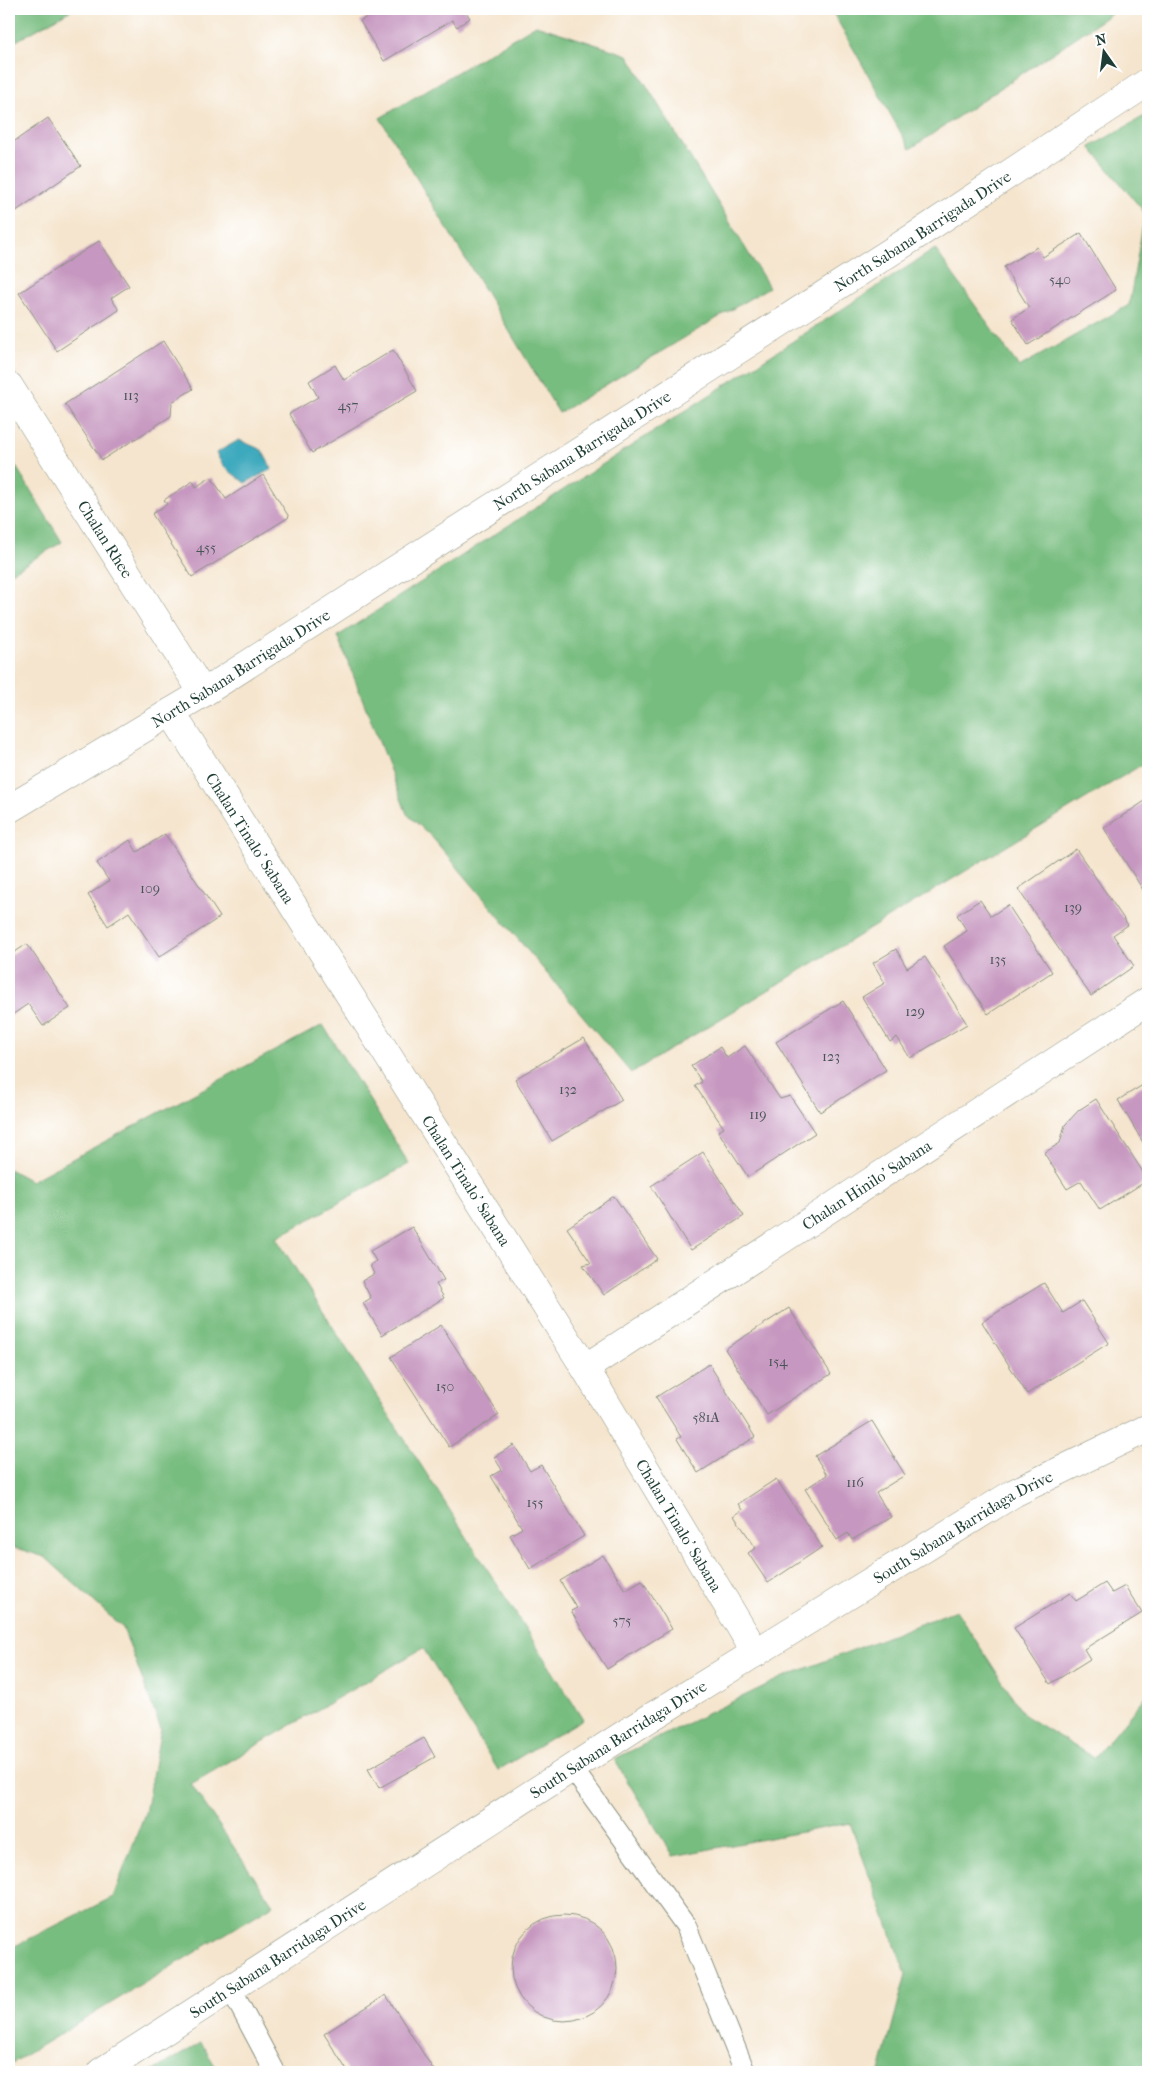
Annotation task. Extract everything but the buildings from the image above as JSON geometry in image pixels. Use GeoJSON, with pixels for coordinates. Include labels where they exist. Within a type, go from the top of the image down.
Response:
{"type":"FeatureCollection","features":[{"type":"Feature","properties":{"kind":"main road","name":"North Sabana Barrigada Drive"},"geometry":{"type":"LineString","coordinates":[[9,809],[203,693],[917,235],[1148,82]]}},
{"type":"Feature","properties":{"kind":"main road","name":"Chalan Rhee"},"geometry":{"type":"LineString","coordinates":[[9,386],[203,693]]}},
{"type":"Feature","properties":{"kind":"main road","name":"Chalan Tinalo' Sabana"},"geometry":{"type":"LineString","coordinates":[[171,712],[585,1368],[756,1653]]}},
{"type":"Feature","properties":{"kind":"main road","name":"Chalan Hinilo' Sabana"},"geometry":{"type":"LineString","coordinates":[[585,1368],[1148,1001]]}},
{"type":"Feature","properties":{"kind":"main road","name":"South Sabana Barridaga Drive"},"geometry":{"type":"LineString","coordinates":[[101,2072],[572,1768],[1014,1493],[1148,1428]]}},
{"type":"Feature","properties":{"kind":"lane"},"geometry":{"type":"LineString","coordinates":[[572,1768],[686,1926],[745,2072]]}},
{"type":"Feature","properties":{"kind":"lane"},"geometry":{"type":"LineString","coordinates":[[231,1989],[275,2072]]}},
{"type":"Feature","properties":{"kind":"green space"},"geometry":{"type":"Polygon","coordinates":[[[9,9],[73,9],[9,45],[9,9]]]}},
{"type":"Feature","properties":{"kind":"green space"},"geometry":{"type":"Polygon","coordinates":[[[831,9],[1118,9],[910,149],[831,9]]]}},
{"type":"Feature","properties":{"kind":"green space"},"geometry":{"type":"Polygon","coordinates":[[[536,25],[628,55],[769,287],[559,413],[380,118],[536,25]]]}},
{"type":"Feature","properties":{"kind":"green space"},"geometry":{"type":"Polygon","coordinates":[[[1148,114],[1148,761],[631,1073],[431,836],[407,814],[338,636],[935,249],[1019,367],[1129,305],[1145,213],[1090,147],[1148,114]]]}},
{"type":"Feature","properties":{"kind":"green space"},"geometry":{"type":"Polygon","coordinates":[[[9,455],[62,542],[9,574],[9,455]]]}},
{"type":"Feature","properties":{"kind":"green space"},"geometry":{"type":"Polygon","coordinates":[[[323,1025],[409,1164],[276,1238],[583,1719],[498,1770],[423,1648],[191,1784],[273,1905],[9,2065],[9,1949],[113,1897],[145,1813],[161,1729],[123,1628],[45,1557],[9,1546],[9,1169],[31,1181],[323,1025]]]}},
{"type":"Feature","properties":{"kind":"green space"},"geometry":{"type":"Polygon","coordinates":[[[956,1610],[1025,1716],[1094,1758],[1148,1694],[1148,2072],[880,2072],[906,1974],[850,1823],[673,1856],[614,1759],[781,1678],[956,1610]]]}},
{"type":"Feature","properties":{"kind":"green space"},"geometry":{"type":"Polygon","coordinates":[[[201,2043],[219,2072],[151,2072],[201,2043]]]}},
{"type":"Feature","properties":{"kind":"water"},"geometry":{"type":"Polygon","coordinates":[[[239,440],[262,450],[272,469],[245,483],[223,466],[216,453],[239,440]]]}}]}
